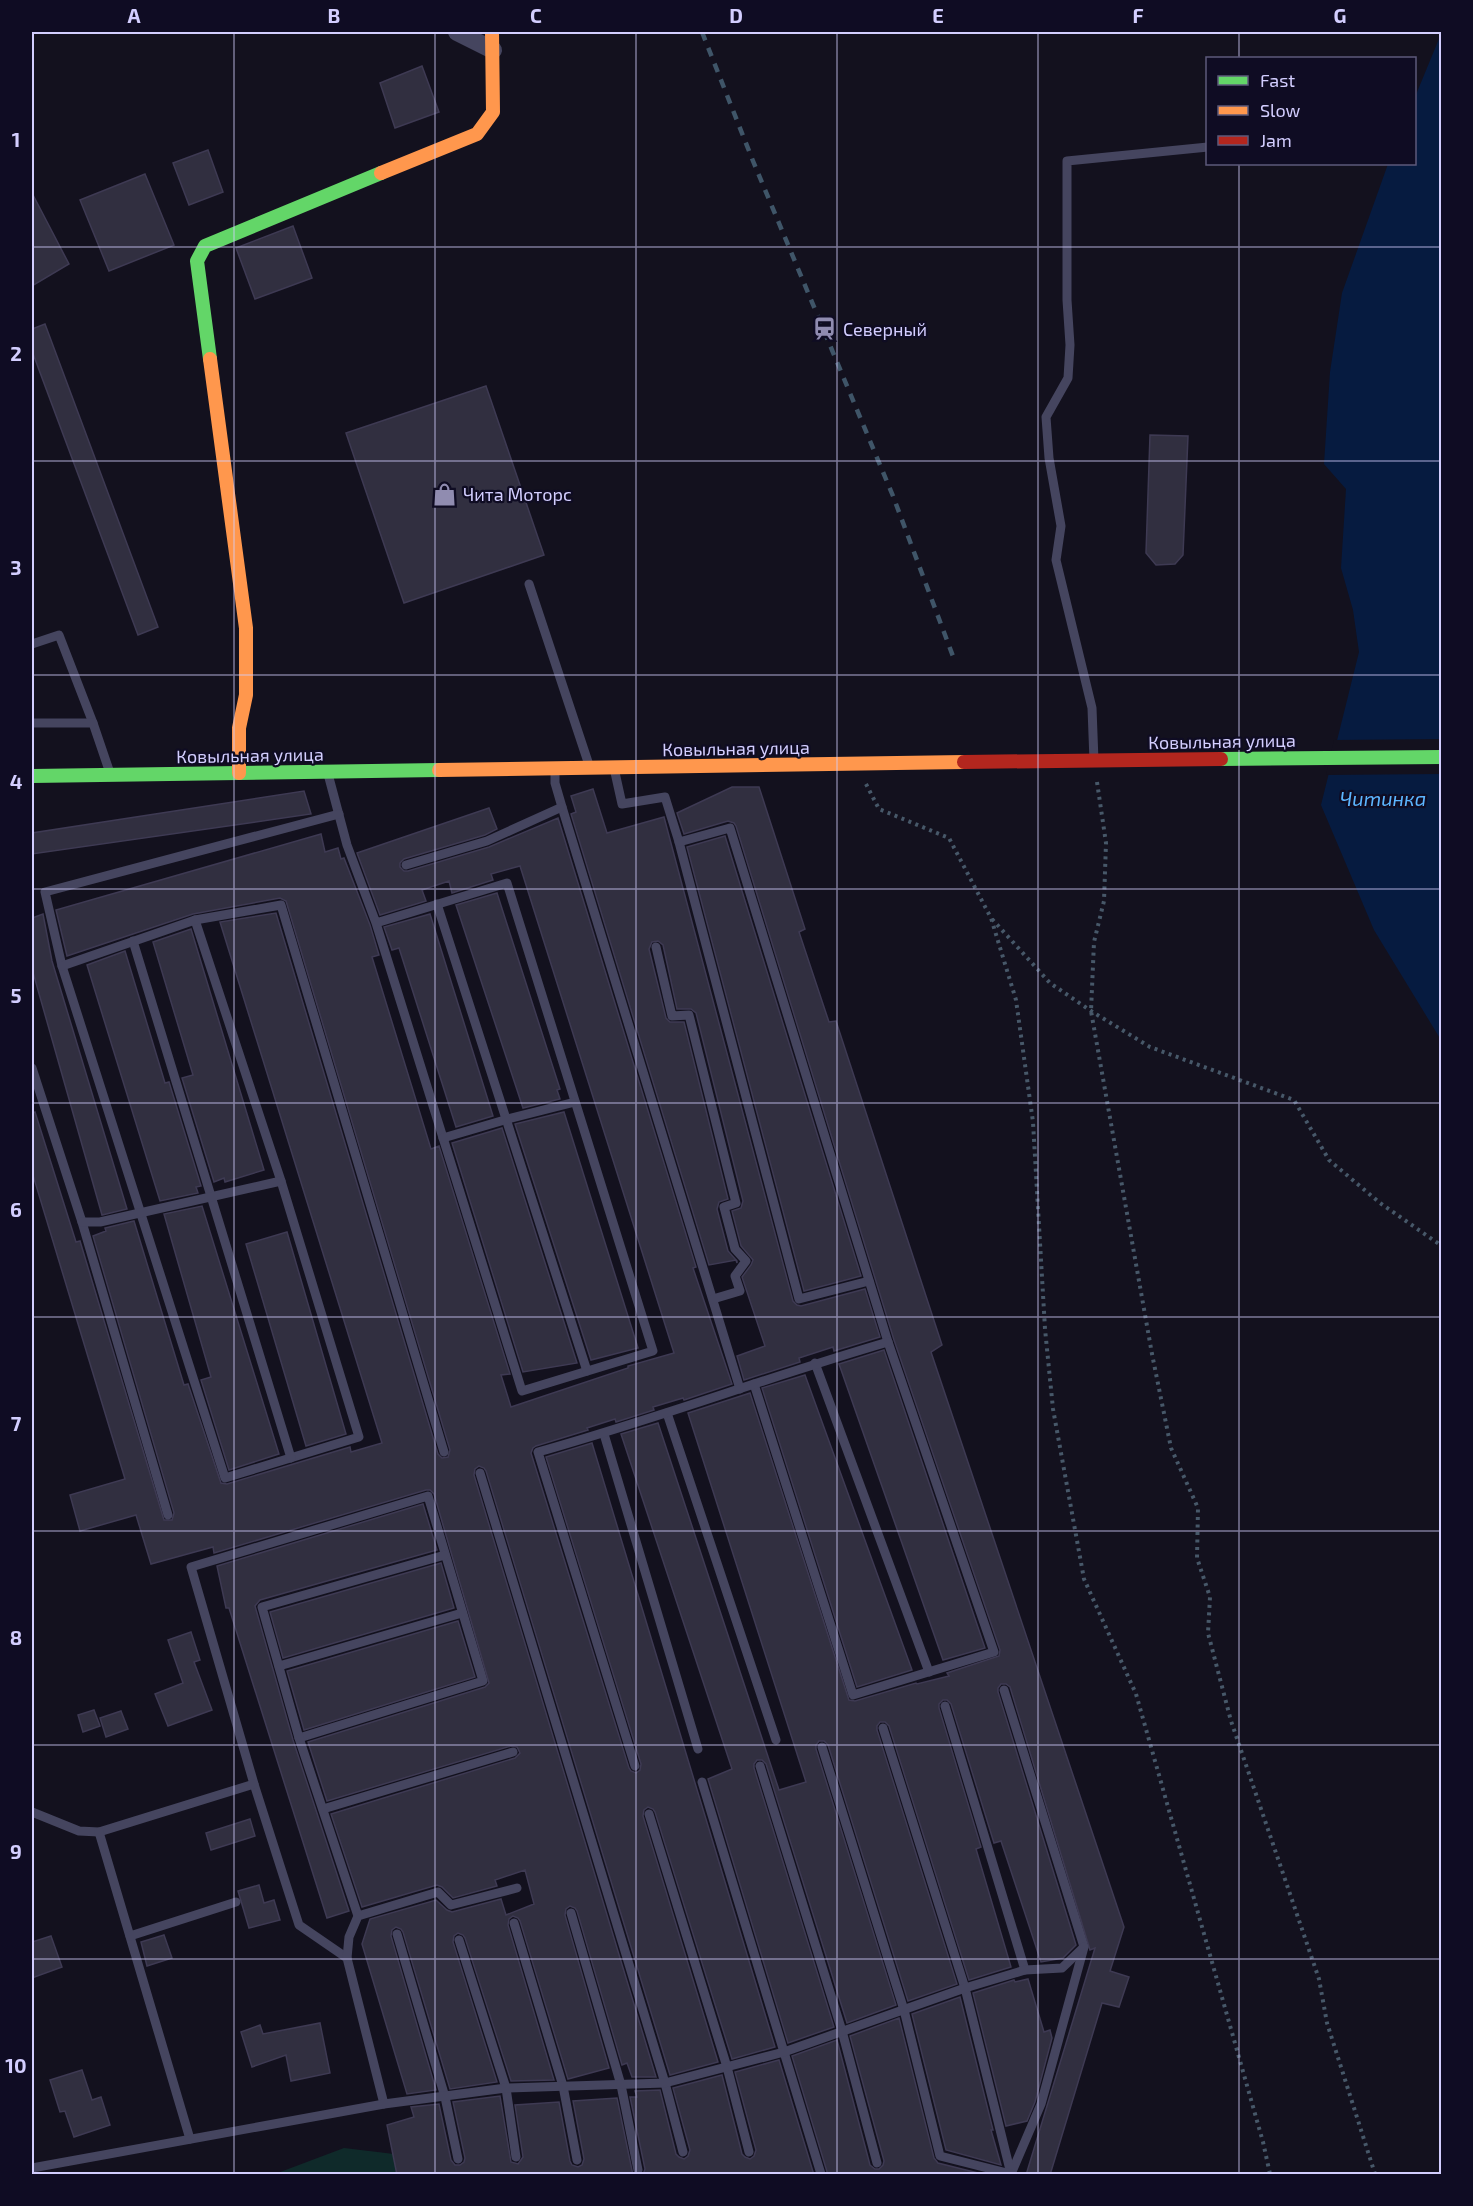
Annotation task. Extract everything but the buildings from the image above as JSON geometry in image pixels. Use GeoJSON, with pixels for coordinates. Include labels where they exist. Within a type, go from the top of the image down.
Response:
{"type":"FeatureCollection","features":[{"type":"Feature","properties":{"kind":"main road"},"geometry":{"type":"LineString","coordinates":[[239,773],[239,728],[246,695],[246,628],[197,261],[205,246],[477,134],[493,112],[492,32]]}},
{"type":"Feature","properties":{"kind":"main road","name":"Ковыльная улица"},"geometry":{"type":"LineString","coordinates":[[32,776],[1442,757]]}},
{"type":"Feature","properties":{"kind":"street"},"geometry":{"type":"LineString","coordinates":[[457,32],[493,50]]}},
{"type":"Feature","properties":{"kind":"lane"},"geometry":{"type":"LineString","coordinates":[[1094,760],[1092,708],[1056,560],[1061,526],[1049,458],[1047,417],[1068,378],[1069,367],[1067,161],[1206,147]]}},
{"type":"Feature","properties":{"kind":"lane"},"geometry":{"type":"LineString","coordinates":[[529,584],[590,767]]}},
{"type":"Feature","properties":{"kind":"lane"},"geometry":{"type":"LineString","coordinates":[[32,644],[59,634],[111,776]]}},
{"type":"Feature","properties":{"kind":"lane"},"geometry":{"type":"LineString","coordinates":[[32,723],[93,723]]}},
{"type":"Feature","properties":{"kind":"lane"},"geometry":{"type":"LineString","coordinates":[[614,767],[621,804],[665,797],[679,842],[799,1299],[870,1281]]}},
{"type":"Feature","properties":{"kind":"lane"},"geometry":{"type":"LineString","coordinates":[[555,768],[555,783],[562,807],[740,1389]]}},
{"type":"Feature","properties":{"kind":"lane"},"geometry":{"type":"LineString","coordinates":[[328,771],[347,845],[376,923],[522,1390],[653,1351],[507,883],[376,923]]}},
{"type":"Feature","properties":{"kind":"lane"},"geometry":{"type":"LineString","coordinates":[[406,865],[487,841],[562,807]]}},
{"type":"Feature","properties":{"kind":"lane"},"geometry":{"type":"LineString","coordinates":[[195,920],[281,1181],[359,1437],[225,1478],[62,966],[45,892],[339,814]]}},
{"type":"Feature","properties":{"kind":"lane"},"geometry":{"type":"LineString","coordinates":[[679,842],[730,828],[888,1342],[994,1652],[853,1695],[754,1384]]}},
{"type":"Feature","properties":{"kind":"lane"},"geometry":{"type":"LineString","coordinates":[[437,904],[587,1371]]}},
{"type":"Feature","properties":{"kind":"lane"},"geometry":{"type":"LineString","coordinates":[[62,966],[195,920],[280,905],[444,1452]]}},
{"type":"Feature","properties":{"kind":"lane"},"geometry":{"type":"LineString","coordinates":[[133,941],[291,1458]]}},
{"type":"Feature","properties":{"kind":"lane"},"geometry":{"type":"LineString","coordinates":[[657,947],[672,1016],[689,1015],[736,1203],[724,1207],[735,1249],[746,1261],[735,1276],[740,1292],[712,1299]]}},
{"type":"Feature","properties":{"kind":"lane"},"geometry":{"type":"LineString","coordinates":[[32,1068],[82,1222],[168,1515]]}},
{"type":"Feature","properties":{"kind":"lane"},"geometry":{"type":"LineString","coordinates":[[444,1138],[575,1102]]}},
{"type":"Feature","properties":{"kind":"lane"},"geometry":{"type":"LineString","coordinates":[[82,1222],[100,1222],[281,1181]]}},
{"type":"Feature","properties":{"kind":"lane"},"geometry":{"type":"LineString","coordinates":[[635,1766],[538,1452],[604,1434],[815,1363],[888,1342]]}},
{"type":"Feature","properties":{"kind":"lane"},"geometry":{"type":"LineString","coordinates":[[815,1363],[929,1672]]}},
{"type":"Feature","properties":{"kind":"lane"},"geometry":{"type":"LineString","coordinates":[[667,1413],[776,1740]]}},
{"type":"Feature","properties":{"kind":"lane"},"geometry":{"type":"LineString","coordinates":[[604,1434],[698,1749]]}},
{"type":"Feature","properties":{"kind":"lane"},"geometry":{"type":"LineString","coordinates":[[480,1473],[665,2084],[683,2152]]}},
{"type":"Feature","properties":{"kind":"lane"},"geometry":{"type":"LineString","coordinates":[[299,1738],[483,1681],[428,1496],[191,1567],[298,1926],[347,1958]]}},
{"type":"Feature","properties":{"kind":"lane"},"geometry":{"type":"LineString","coordinates":[[384,2104],[347,1958],[349,1937],[358,1916],[299,1738],[262,1607],[445,1555]]}},
{"type":"Feature","properties":{"kind":"lane"},"geometry":{"type":"LineString","coordinates":[[279,1666],[462,1613]]}},
{"type":"Feature","properties":{"kind":"lane"},"geometry":{"type":"LineString","coordinates":[[1004,1690],[1084,1947],[1041,2104],[1011,2174]]}},
{"type":"Feature","properties":{"kind":"lane"},"geometry":{"type":"LineString","coordinates":[[945,1706],[1025,1970]]}},
{"type":"Feature","properties":{"kind":"lane"},"geometry":{"type":"LineString","coordinates":[[883,1728],[965,1988],[1011,2174]]}},
{"type":"Feature","properties":{"kind":"lane"},"geometry":{"type":"LineString","coordinates":[[822,1747],[904,2010],[940,2156],[1011,2174]]}},
{"type":"Feature","properties":{"kind":"lane"},"geometry":{"type":"LineString","coordinates":[[323,1809],[513,1752]]}},
{"type":"Feature","properties":{"kind":"lane"},"geometry":{"type":"LineString","coordinates":[[760,1766],[842,2031],[877,2163]]}},
{"type":"Feature","properties":{"kind":"lane"},"geometry":{"type":"LineString","coordinates":[[702,1782],[821,2175]]}},
{"type":"Feature","properties":{"kind":"lane"},"geometry":{"type":"LineString","coordinates":[[32,1812],[79,1831],[99,1832],[254,1784]]}},
{"type":"Feature","properties":{"kind":"lane"},"geometry":{"type":"LineString","coordinates":[[649,1814],[727,2067],[749,2152]]}},
{"type":"Feature","properties":{"kind":"lane"},"geometry":{"type":"LineString","coordinates":[[99,1832],[189,2139]]}},
{"type":"Feature","properties":{"kind":"lane"},"geometry":{"type":"LineString","coordinates":[[358,1916],[438,1892],[451,1905],[517,1888]]}},
{"type":"Feature","properties":{"kind":"lane"},"geometry":{"type":"LineString","coordinates":[[130,1936],[236,1902]]}},
{"type":"Feature","properties":{"kind":"lane"},"geometry":{"type":"LineString","coordinates":[[570,1913],[621,2085],[638,2170]]}},
{"type":"Feature","properties":{"kind":"lane"},"geometry":{"type":"LineString","coordinates":[[514,1923],[563,2086],[577,2160]]}},
{"type":"Feature","properties":{"kind":"lane"},"geometry":{"type":"LineString","coordinates":[[397,1934],[445,2097],[458,2159]]}},
{"type":"Feature","properties":{"kind":"lane"},"geometry":{"type":"LineString","coordinates":[[459,1940],[506,2088],[516,2157]]}},
{"type":"Feature","properties":{"kind":"lane"},"geometry":{"type":"LineString","coordinates":[[32,2168],[384,2104],[506,2088],[665,2084],[784,2052],[965,1988],[1025,1970],[1062,1968],[1084,1947]]}},
{"type":"Feature","properties":{"kind":"path"},"geometry":{"type":"LineString","coordinates":[[1094,760],[1106,843],[1104,900],[1094,942],[1091,1011],[1152,1354],[1171,1448],[1198,1508],[1197,1558],[1210,1597],[1208,1633],[1231,1721],[1319,1979],[1327,2023],[1375,2175]]}},
{"type":"Feature","properties":{"kind":"path"},"geometry":{"type":"LineString","coordinates":[[857,764],[879,809],[949,838],[991,918],[1017,1011],[1033,1122],[1045,1329],[1052,1398],[1084,1579],[1136,1694],[1263,2142],[1270,2175]]}},
{"type":"Feature","properties":{"kind":"path"},"geometry":{"type":"LineString","coordinates":[[991,918],[1050,983],[1150,1047],[1294,1100],[1329,1160],[1380,1203],[1442,1245]]}},
{"type":"Feature","properties":{"kind":"green space"},"geometry":{"type":"Polygon","coordinates":[[[344,2148],[394,2154],[397,2174],[275,2174],[344,2148]]]}},
{"type":"Feature","properties":{"kind":"water","name":"Читинка"},"geometry":{"type":"Polygon","coordinates":[[[1441,34],[1441,1040],[1374,930],[1321,805],[1359,652],[1353,610],[1341,568],[1346,489],[1324,464],[1330,372],[1342,293],[1388,165],[1416,165],[1416,95],[1441,34]]]}},
{"type":"Feature","properties":{"kind":"pier"},"geometry":{"type":"Polygon","coordinates":[[[1441,739],[1441,774],[1326,775],[1334,740],[1441,739]]]}},
{"type":"Feature","properties":{"kind":"railway"},"geometry":{"type":"LineString","coordinates":[[702,32],[753,161],[893,496],[954,659]]}},
{"type":"Feature","properties":{"kind":"traffic: fast"},"geometry":{"type":"LineString","coordinates":[[210,359],[197,261],[205,246],[381,173]]}},
{"type":"Feature","properties":{"kind":"traffic: fast"},"geometry":{"type":"LineString","coordinates":[[1221,759],[1442,757]]}},
{"type":"Feature","properties":{"kind":"traffic: fast"},"geometry":{"type":"LineString","coordinates":[[32,776],[439,770]]}},
{"type":"Feature","properties":{"kind":"traffic: slow"},"geometry":{"type":"LineString","coordinates":[[381,173],[477,134],[493,112],[492,32]]}},
{"type":"Feature","properties":{"kind":"traffic: slow"},"geometry":{"type":"LineString","coordinates":[[210,359],[246,628],[246,695],[239,728],[239,773]]}},
{"type":"Feature","properties":{"kind":"traffic: slow"},"geometry":{"type":"LineString","coordinates":[[439,770],[964,762]]}},
{"type":"Feature","properties":{"kind":"traffic: jam"},"geometry":{"type":"LineString","coordinates":[[964,762],[1221,759]]}},
{"type":"Feature","properties":{"kind":"place","name":"Северный"},"geometry":{"type":"Point","coordinates":[825,329]}},
{"type":"Feature","properties":{"kind":"place","name":"Чита Моторс"},"geometry":{"type":"Point","coordinates":[445,494]}}]}
